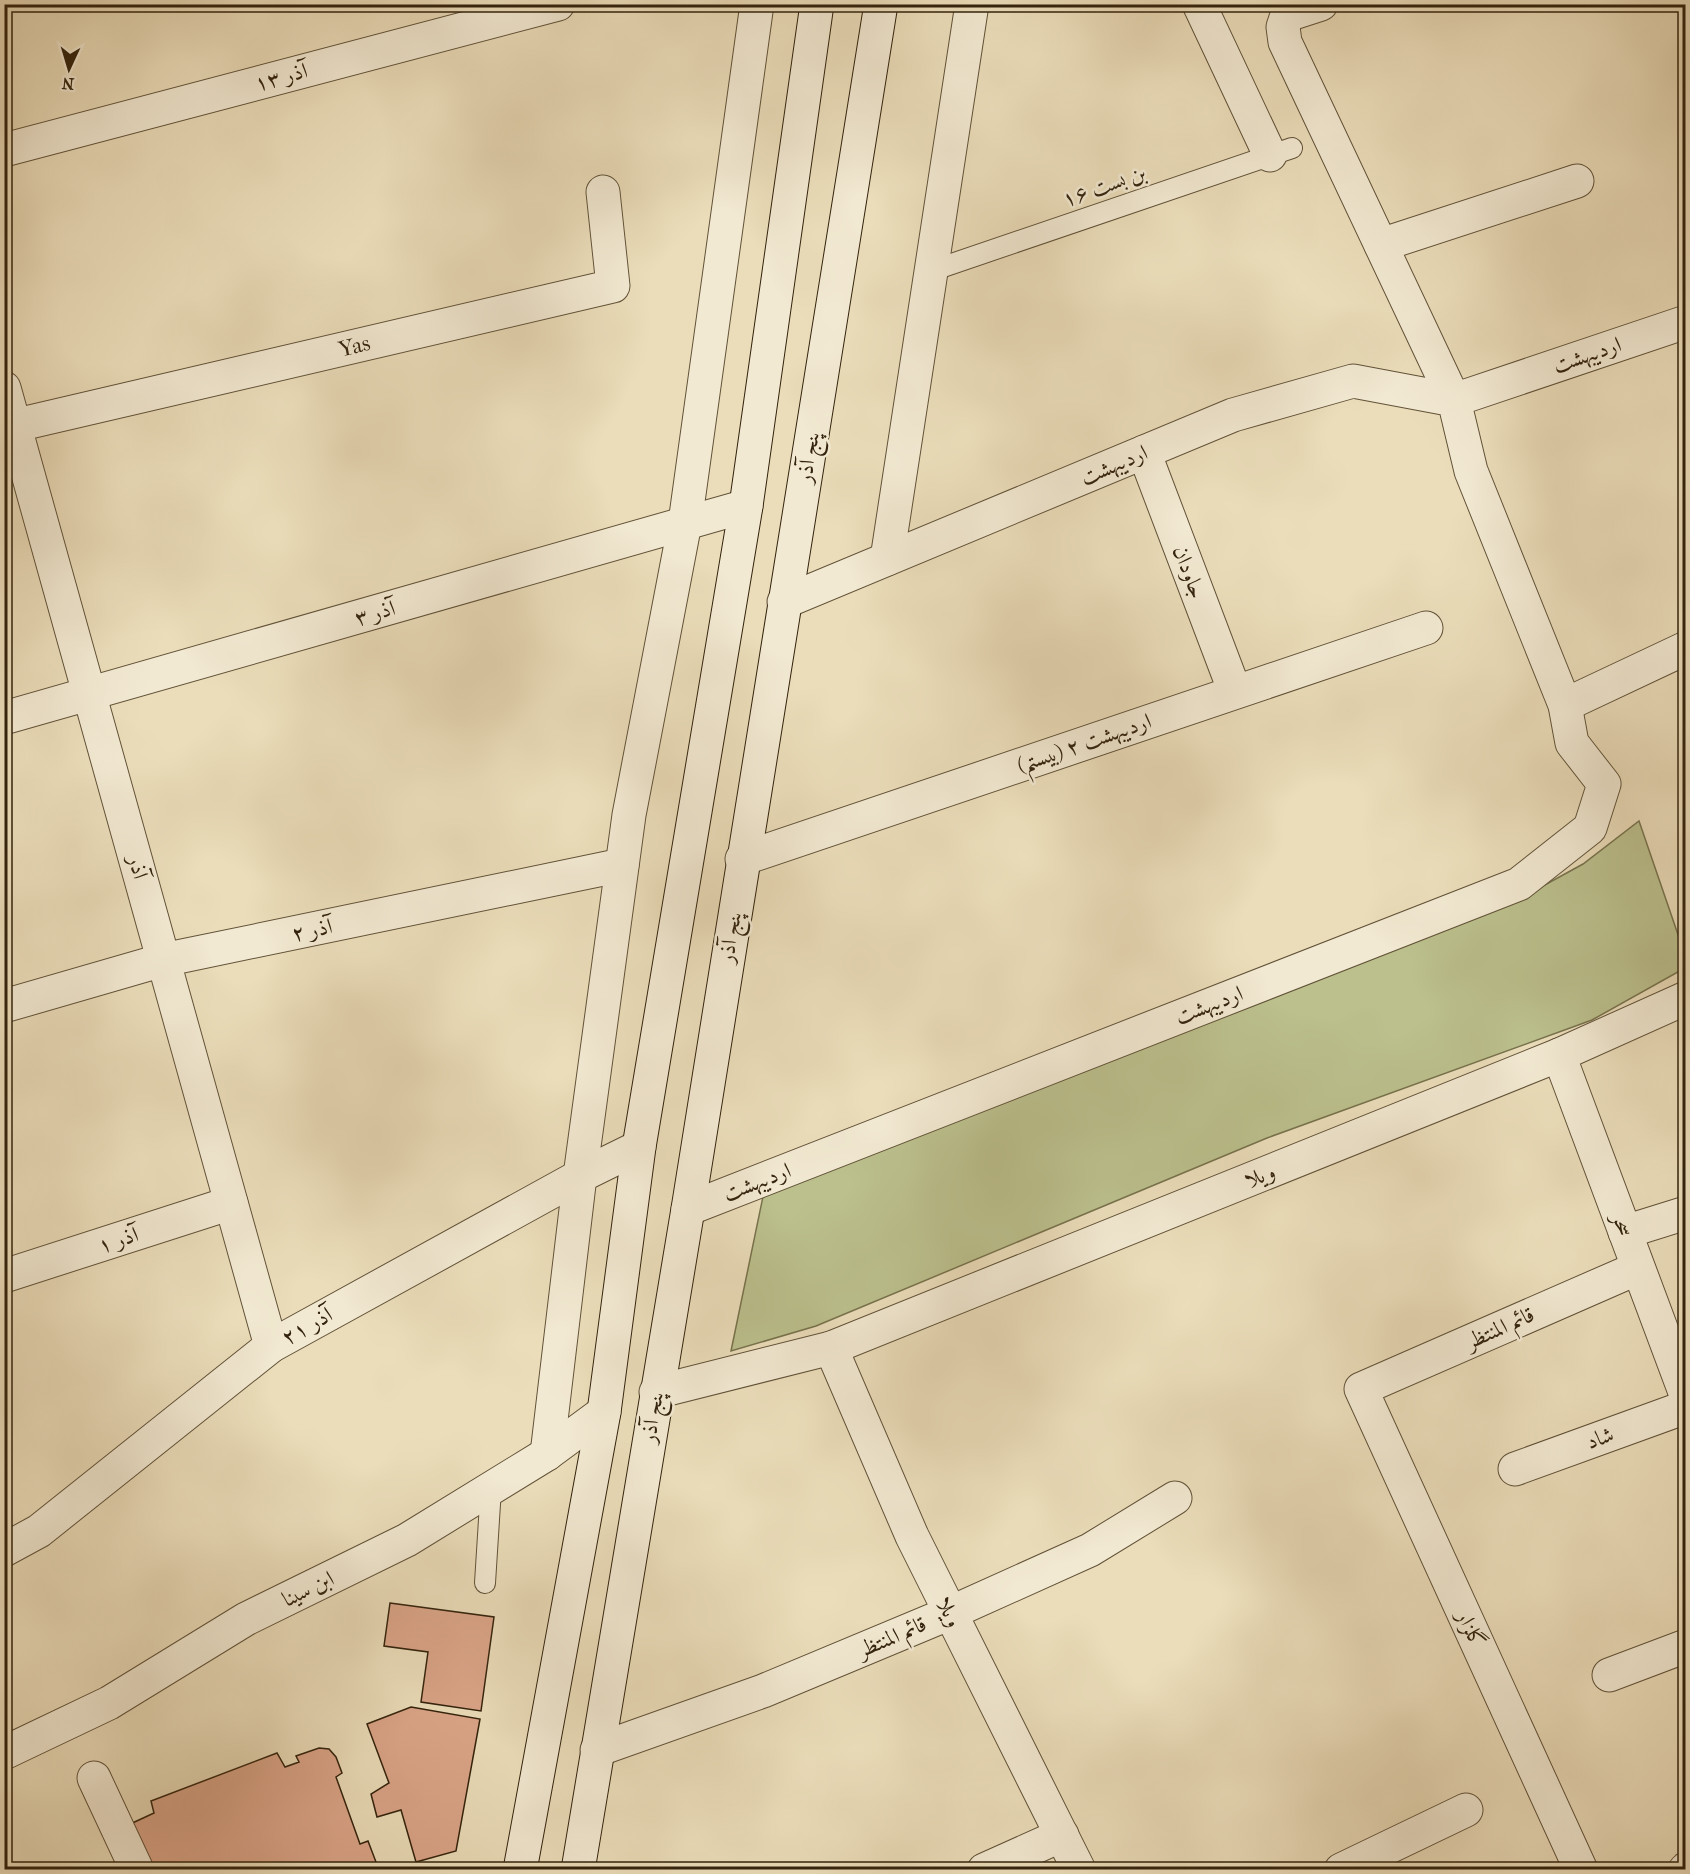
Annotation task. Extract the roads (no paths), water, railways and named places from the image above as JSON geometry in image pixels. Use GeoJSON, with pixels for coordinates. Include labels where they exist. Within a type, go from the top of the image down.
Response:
{"type":"FeatureCollection","features":[{"type":"Feature","properties":{"kind":"street","name":"۱۳ آذر"},"geometry":{"type":"LineString","coordinates":[[4,150],[558,4]]}},
{"type":"Feature","properties":{"kind":"street"},"geometry":{"type":"LineString","coordinates":[[547,1454],[580,1176],[629,815],[685,523],[757,4]]}},
{"type":"Feature","properties":{"kind":"street"},"geometry":{"type":"LineString","coordinates":[[520,1869],[604,1412],[639,1147],[746,506],[817,4]]}},
{"type":"Feature","properties":{"kind":"street","name":"پنج آذر"},"geometry":{"type":"LineString","coordinates":[[578,1869],[688,1209],[742,859],[881,4]]}},
{"type":"Feature","properties":{"kind":"street"},"geometry":{"type":"LineString","coordinates":[[887,559],[972,4]]}},
{"type":"Feature","properties":{"kind":"street"},"geometry":{"type":"LineString","coordinates":[[1199,4],[1281,151]]}},
{"type":"Feature","properties":{"kind":"street"},"geometry":{"type":"LineString","coordinates":[[1321,4],[1287,15],[1283,27],[1285,42],[1454,400]]}},
{"type":"Feature","properties":{"kind":"street"},"geometry":{"type":"LineString","coordinates":[[1381,244],[1576,181]]}},
{"type":"Feature","properties":{"kind":"street","name":"Yas"},"geometry":{"type":"LineString","coordinates":[[10,427],[613,285],[603,192]]}},
{"type":"Feature","properties":{"kind":"street","name":"اردیبهشت"},"geometry":{"type":"LineString","coordinates":[[784,602],[1233,416],[1353,381],[1454,400],[1686,322]]}},
{"type":"Feature","properties":{"kind":"street","name":"آذر"},"geometry":{"type":"LineString","coordinates":[[4,388],[10,427],[90,695],[270,1346]]}},
{"type":"Feature","properties":{"kind":"street","name":"اردیبهشت"},"geometry":{"type":"LineString","coordinates":[[688,1209],[1519,884],[1590,828],[1604,784],[1572,743],[1565,705],[1470,471],[1454,400]]}},
{"type":"Feature","properties":{"kind":"street","name":"جاودان"},"geometry":{"type":"LineString","coordinates":[[1144,452],[1235,692]]}},
{"type":"Feature","properties":{"kind":"street","name":"آذر ۳"},"geometry":{"type":"LineString","coordinates":[[4,718],[746,506]]}},
{"type":"Feature","properties":{"kind":"street","name":"اردیبهشت ۲ (بیستم)"},"geometry":{"type":"LineString","coordinates":[[742,859],[1426,627]]}},
{"type":"Feature","properties":{"kind":"street"},"geometry":{"type":"LineString","coordinates":[[1565,705],[1686,648]]}},
{"type":"Feature","properties":{"kind":"street","name":"آذر ۲"},"geometry":{"type":"LineString","coordinates":[[4,1006],[163,960],[622,865]]}},
{"type":"Feature","properties":{"kind":"street","name":"ویلا"},"geometry":{"type":"LineString","coordinates":[[656,1392],[831,1348],[1559,1055],[1686,998]]}},
{"type":"Feature","properties":{"kind":"street","name":"سحر"},"geometry":{"type":"LineString","coordinates":[[1559,1055],[1686,1395]]}},
{"type":"Feature","properties":{"kind":"street","name":"آذر ۲۱"},"geometry":{"type":"LineString","coordinates":[[4,1550],[39,1531],[270,1346],[580,1176],[639,1147]]}},
{"type":"Feature","properties":{"kind":"street","name":"آذر ۱"},"geometry":{"type":"LineString","coordinates":[[4,1276],[231,1203]]}},
{"type":"Feature","properties":{"kind":"street"},"geometry":{"type":"LineString","coordinates":[[1625,1232],[1686,1213]]}},
{"type":"Feature","properties":{"kind":"street","name":"قائم المنتظر"},"geometry":{"type":"LineString","coordinates":[[1361,1389],[1638,1268]]}},
{"type":"Feature","properties":{"kind":"street","name":"ویلا"},"geometry":{"type":"LineString","coordinates":[[831,1348],[912,1536],[1079,1869]]}},
{"type":"Feature","properties":{"kind":"street","name":"گلزار"},"geometry":{"type":"LineString","coordinates":[[1361,1389],[1581,1869]]}},
{"type":"Feature","properties":{"kind":"street","name":"شاد"},"geometry":{"type":"LineString","coordinates":[[1515,1469],[1686,1407]]}},
{"type":"Feature","properties":{"kind":"street","name":"ابن سینا"},"geometry":{"type":"LineString","coordinates":[[4,1753],[109,1703],[246,1620],[407,1540],[547,1454],[604,1412]]}},
{"type":"Feature","properties":{"kind":"street","name":"قائم المنتظر"},"geometry":{"type":"LineString","coordinates":[[597,1750],[763,1691],[950,1613],[1090,1550],[1175,1498]]}},
{"type":"Feature","properties":{"kind":"street"},"geometry":{"type":"LineString","coordinates":[[1609,1676],[1686,1646]]}},
{"type":"Feature","properties":{"kind":"street"},"geometry":{"type":"LineString","coordinates":[[94,1778],[137,1869]]}},
{"type":"Feature","properties":{"kind":"street"},"geometry":{"type":"LineString","coordinates":[[1341,1869],[1466,1810]]}},
{"type":"Feature","properties":{"kind":"street"},"geometry":{"type":"LineString","coordinates":[[984,1869],[1062,1835]]}},
{"type":"Feature","properties":{"kind":"lane","name":"بن بست ۱۶"},"geometry":{"type":"LineString","coordinates":[[931,271],[1281,151]]}},
{"type":"Feature","properties":{"kind":"lane"},"geometry":{"type":"LineString","coordinates":[[485,1583],[491,1488]]}}]}
